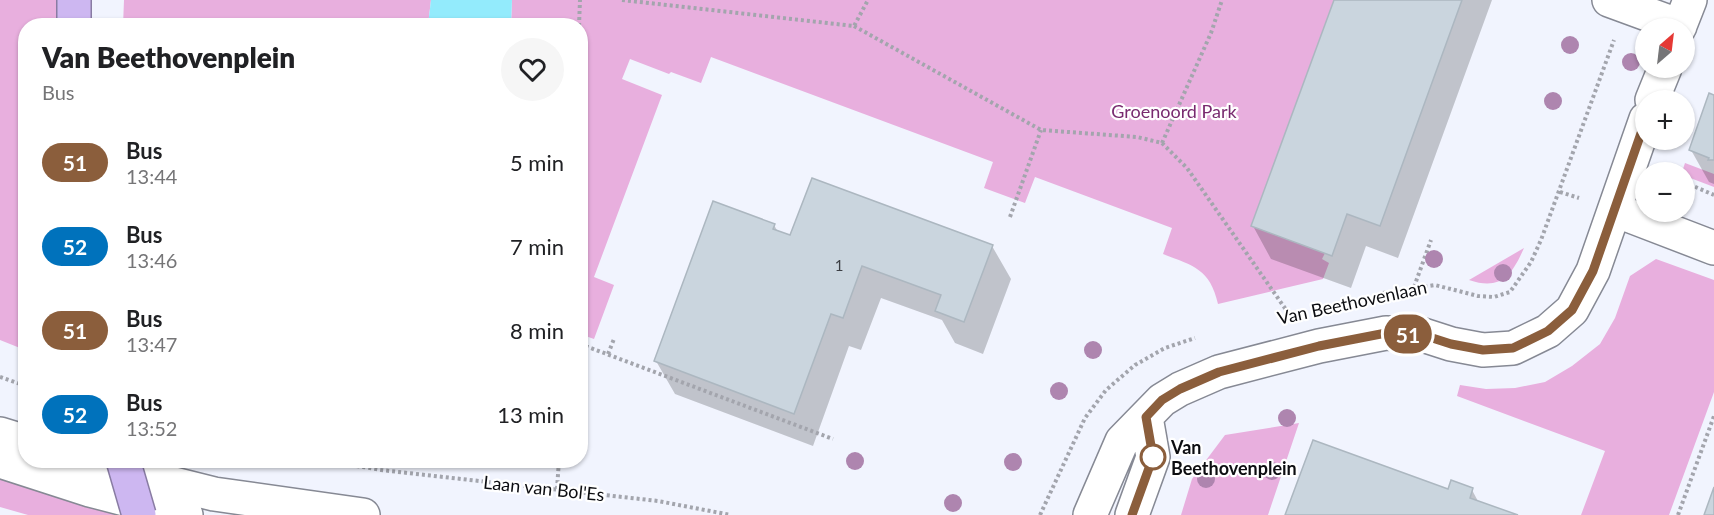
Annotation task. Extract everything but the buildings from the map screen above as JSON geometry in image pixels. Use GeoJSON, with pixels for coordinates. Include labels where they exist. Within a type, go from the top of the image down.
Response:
{"type":"FeatureCollection","features":[{"type":"Feature","properties":{"kind":"highway"},"geometry":{"type":"LineString","coordinates":[[74,0],[74,18]]}},
{"type":"Feature","properties":{"kind":"highway"},"geometry":{"type":"LineString","coordinates":[[125,468],[139,515]]}},
{"type":"Feature","properties":{"kind":"street"},"geometry":{"type":"LineString","coordinates":[[1618,3],[1683,18]]}},
{"type":"Feature","properties":{"kind":"street","name":"Van Beethovenlaan"},"geometry":{"type":"LineString","coordinates":[[1090,515],[1122,441],[1162,400],[1180,389],[1219,372],[1319,346],[1386,333],[1420,334],[1451,344],[1483,350],[1513,348],[1548,331],[1572,310],[1593,271],[1635,150]]}},
{"type":"Feature","properties":{"kind":"street"},"geometry":{"type":"LineString","coordinates":[[1615,210],[1714,248]]}},
{"type":"Feature","properties":{"kind":"street"},"geometry":{"type":"LineString","coordinates":[[1132,515],[1153,457],[1146,417]]}},
{"type":"Feature","properties":{"kind":"street"},"geometry":{"type":"LineString","coordinates":[[0,434],[18,440]]}},
{"type":"Feature","properties":{"kind":"street"},"geometry":{"type":"LineString","coordinates":[[0,461],[18,467]]}},
{"type":"Feature","properties":{"kind":"street"},"geometry":{"type":"LineString","coordinates":[[22,468],[90,490],[186,515]]}},
{"type":"Feature","properties":{"kind":"street"},"geometry":{"type":"LineString","coordinates":[[110,468],[214,494],[363,515]]}},
{"type":"Feature","properties":{"kind":"path"},"geometry":{"type":"LineString","coordinates":[[579,18],[580,0]]}},
{"type":"Feature","properties":{"kind":"path"},"geometry":{"type":"LineString","coordinates":[[622,0],[854,26],[1041,130],[1137,137],[1162,143],[1187,168],[1289,314]]}},
{"type":"Feature","properties":{"kind":"path"},"geometry":{"type":"LineString","coordinates":[[854,26],[867,0]]}},
{"type":"Feature","properties":{"kind":"path"},"geometry":{"type":"LineString","coordinates":[[1162,143],[1211,33],[1222,0]]}},
{"type":"Feature","properties":{"kind":"path","name":"Van Beethovenlaan"},"geometry":{"type":"LineString","coordinates":[[1375,295],[1435,285],[1478,296],[1494,297],[1510,292],[1531,262],[1541,240],[1618,3]]}},
{"type":"Feature","properties":{"kind":"path"},"geometry":{"type":"LineString","coordinates":[[1010,217],[1041,130]]}},
{"type":"Feature","properties":{"kind":"path"},"geometry":{"type":"LineString","coordinates":[[1695,187],[1714,195]]}},
{"type":"Feature","properties":{"kind":"path"},"geometry":{"type":"LineString","coordinates":[[1414,287],[1431,240]]}},
{"type":"Feature","properties":{"kind":"path","name":"Van Beethovenlaan"},"geometry":{"type":"LineString","coordinates":[[1279,317],[1300,312]]}},
{"type":"Feature","properties":{"kind":"path"},"geometry":{"type":"LineString","coordinates":[[1040,515],[1085,418],[1106,390],[1135,365],[1165,348],[1206,335]]}},
{"type":"Feature","properties":{"kind":"path"},"geometry":{"type":"LineString","coordinates":[[608,354],[614,339]]}},
{"type":"Feature","properties":{"kind":"path"},"geometry":{"type":"LineString","coordinates":[[588,347],[833,439]]}},
{"type":"Feature","properties":{"kind":"path"},"geometry":{"type":"LineString","coordinates":[[0,377],[18,383]]}},
{"type":"Feature","properties":{"kind":"path"},"geometry":{"type":"LineString","coordinates":[[1678,515],[1714,416]]}},
{"type":"Feature","properties":{"kind":"path","name":"Laan van Bol'Es"},"geometry":{"type":"LineString","coordinates":[[369,468],[658,501],[730,515]]}},
{"type":"Feature","properties":{"kind":"path"},"geometry":{"type":"LineString","coordinates":[[557,489],[558,468]]}},
{"type":"Feature","properties":{"kind":"green space"},"geometry":{"type":"Polygon","coordinates":[[[0,0],[59,0],[58,18],[18,18],[18,347],[0,340],[0,0]]]}},
{"type":"Feature","properties":{"kind":"green space"},"geometry":{"type":"Polygon","coordinates":[[[124,0],[431,0],[429,18],[123,18],[124,0]]]}},
{"type":"Feature","properties":{"kind":"green space","name":"Groenoord Park"},"geometry":{"type":"Polygon","coordinates":[[[512,0],[1334,0],[1251,226],[1325,253],[1322,259],[1329,263],[1323,279],[1218,304],[1210,283],[1199,270],[1163,254],[1172,228],[1035,177],[1025,203],[984,188],[993,162],[711,57],[701,83],[630,59],[622,79],[662,95],[594,277],[614,285],[594,339],[588,337],[588,18],[511,18],[512,0]]]}},
{"type":"Feature","properties":{"kind":"green space"},"geometry":{"type":"Polygon","coordinates":[[[1695,167],[1714,174],[1714,187],[1695,180],[1695,167]]]}},
{"type":"Feature","properties":{"kind":"green space"},"geometry":{"type":"Polygon","coordinates":[[[1524,248],[1515,266],[1504,278],[1489,283],[1469,280],[1524,248]]]}},
{"type":"Feature","properties":{"kind":"green space"},"geometry":{"type":"Polygon","coordinates":[[[1656,259],[1714,280],[1714,392],[1669,515],[1581,515],[1605,451],[1457,396],[1460,385],[1486,389],[1515,388],[1545,382],[1572,366],[1600,344],[1615,318],[1630,276],[1656,259]]]}},
{"type":"Feature","properties":{"kind":"green space"},"geometry":{"type":"Polygon","coordinates":[[[1299,423],[1268,515],[1181,515],[1192,479],[1225,435],[1299,423]]]}},
{"type":"Feature","properties":{"kind":"green space"},"geometry":{"type":"Polygon","coordinates":[[[0,475],[133,515],[28,515],[0,507],[0,475]]]}},
{"type":"Feature","properties":{"kind":"water"},"geometry":{"type":"Polygon","coordinates":[[[431,0],[512,0],[511,18],[429,18],[431,0]]]}},
{"type":"Feature","properties":{"kind":"bus line","name":"51"},"geometry":{"type":"LineString","coordinates":[[1132,515],[1153,457],[1146,417],[1162,400],[1180,389],[1219,372],[1319,346],[1386,333],[1420,334],[1451,344],[1483,350],[1513,348],[1548,331],[1572,310],[1593,271],[1635,148]]}},
{"type":"Feature","properties":{"kind":"place","name":"Van Beethovenplein"},"geometry":{"type":"Point","coordinates":[1153,457]}}]}
